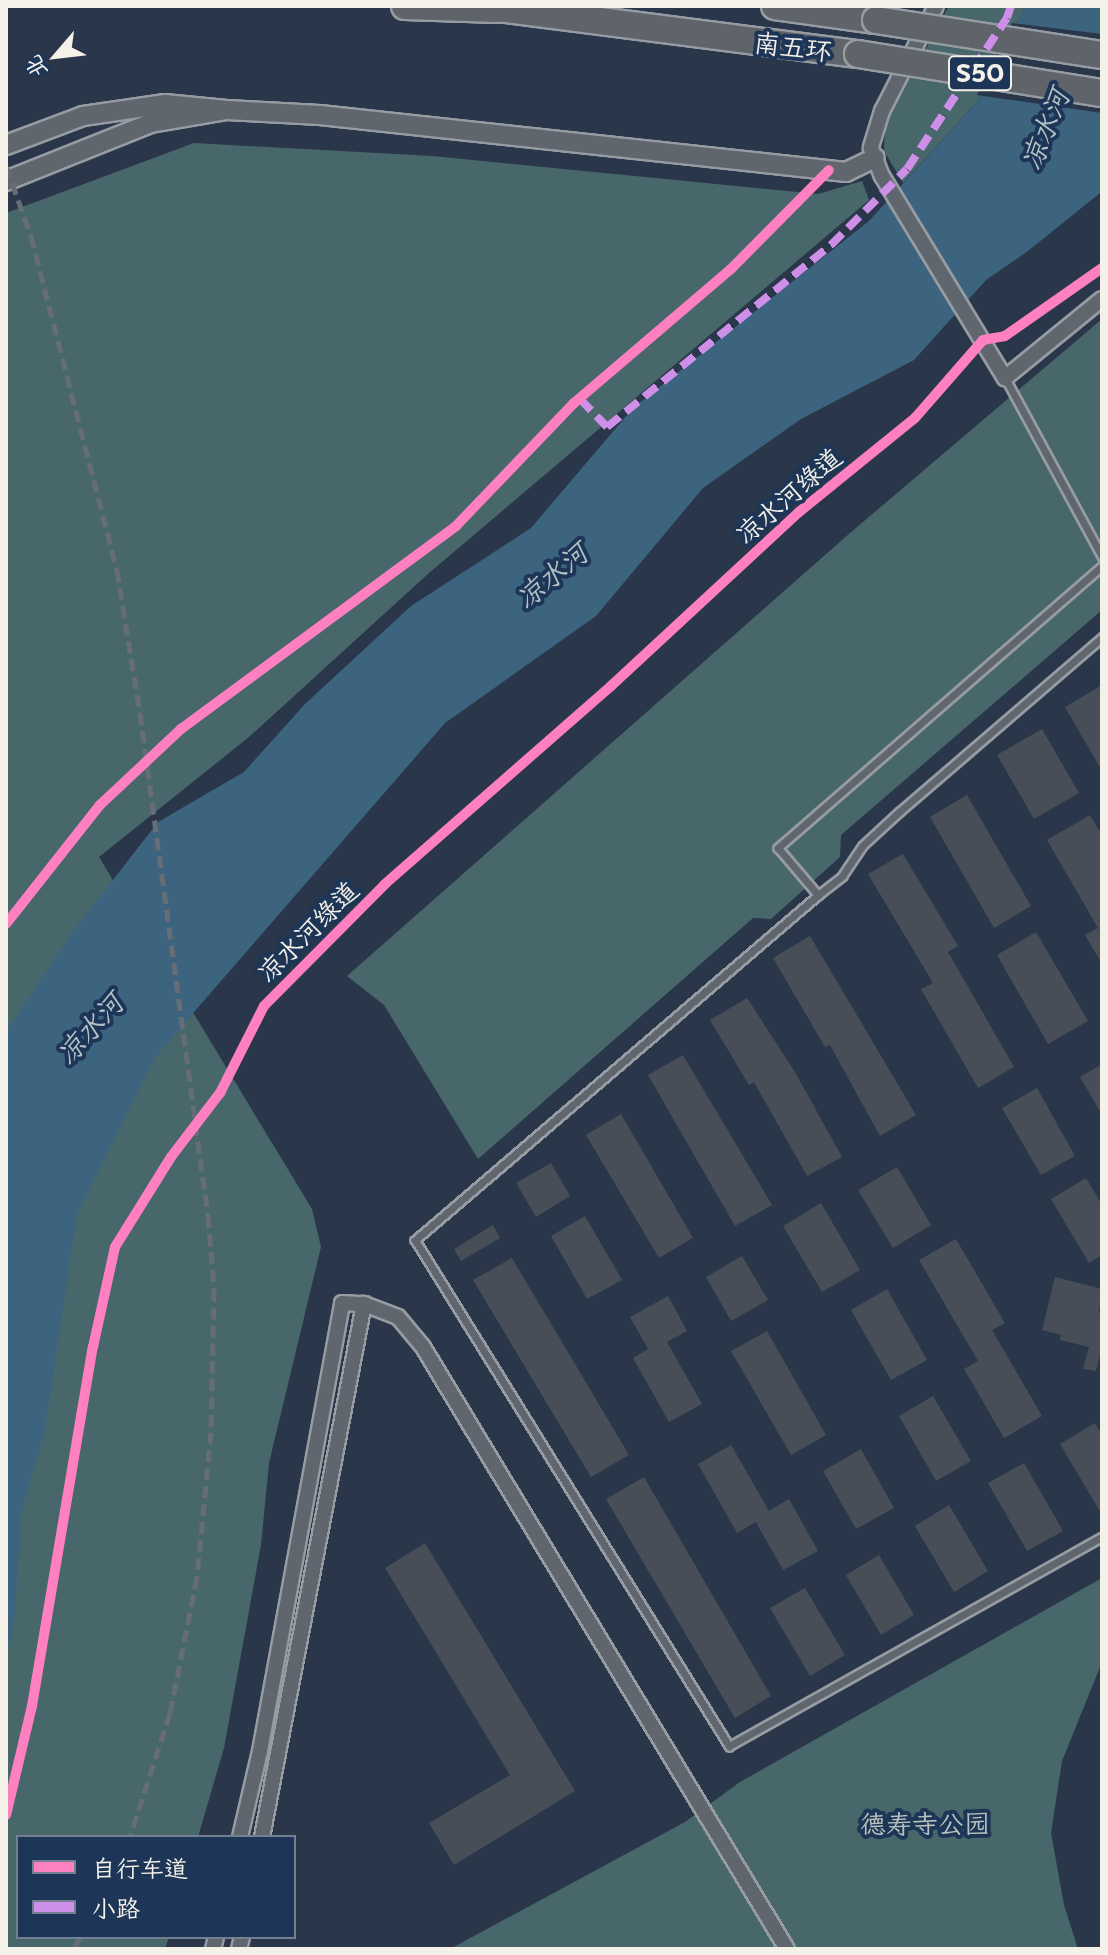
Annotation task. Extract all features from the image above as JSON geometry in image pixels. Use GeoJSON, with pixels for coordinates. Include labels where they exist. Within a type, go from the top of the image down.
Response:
{"type":"FeatureCollection","features":[{"type":"Feature","properties":{"kind":"highway","name":"南五环"},"geometry":{"type":"LineString","coordinates":[[405,6],[494,8],[858,54],[1102,93]]}},
{"type":"Feature","properties":{"kind":"highway","name":"南五环"},"geometry":{"type":"LineString","coordinates":[[775,6],[1102,55]]}},
{"type":"Feature","properties":{"kind":"street"},"geometry":{"type":"LineString","coordinates":[[936,6],[882,111],[871,148],[882,176],[1005,378],[1102,299]]}},
{"type":"Feature","properties":{"kind":"street"},"geometry":{"type":"LineString","coordinates":[[6,145],[83,116],[165,104],[320,115],[846,172],[875,158]]}},
{"type":"Feature","properties":{"kind":"street"},"geometry":{"type":"LineString","coordinates":[[6,181],[151,123],[227,110]]}},
{"type":"Feature","properties":{"kind":"street"},"geometry":{"type":"LineString","coordinates":[[240,1835],[260,1751],[342,1303],[364,1304],[398,1317],[423,1347],[787,1949]]}},
{"type":"Feature","properties":{"kind":"street"},"geometry":{"type":"LineString","coordinates":[[262,1835],[364,1304]]}},
{"type":"Feature","properties":{"kind":"lane"},"geometry":{"type":"LineString","coordinates":[[1005,378],[1102,557]]}},
{"type":"Feature","properties":{"kind":"lane"},"geometry":{"type":"LineString","coordinates":[[818,895],[778,848],[1102,566]]}},
{"type":"Feature","properties":{"kind":"lane"},"geometry":{"type":"LineString","coordinates":[[1102,637],[863,845],[842,876],[415,1240],[729,1746],[1102,1537]]}},
{"type":"Feature","properties":{"kind":"green space"},"geometry":{"type":"Polygon","coordinates":[[[949,6],[1026,6],[978,101],[903,183],[884,151],[885,125],[949,6]]]}},
{"type":"Feature","properties":{"kind":"green space"},"geometry":{"type":"Polygon","coordinates":[[[194,143],[432,156],[818,194],[862,181],[869,200],[429,573],[249,737],[99,857],[312,1209],[321,1247],[269,1463],[261,1545],[224,1748],[199,1835],[16,1835],[16,1939],[168,1939],[165,1949],[6,1949],[6,213],[194,143]]]}},
{"type":"Feature","properties":{"kind":"green space"},"geometry":{"type":"Polygon","coordinates":[[[1102,319],[1102,610],[841,835],[840,857],[771,919],[753,918],[478,1159],[384,1005],[347,976],[850,533],[1102,319]]]}},
{"type":"Feature","properties":{"kind":"green space","name":"德寿寺公园"},"geometry":{"type":"Polygon","coordinates":[[[1102,1578],[1102,1662],[1062,1761],[1051,1833],[1064,1905],[1078,1949],[450,1949],[685,1822],[740,1782],[1102,1578]]]}},
{"type":"Feature","properties":{"kind":"water","name":"凉水河"},"geometry":{"type":"Polygon","coordinates":[[[1026,6],[1102,6],[1100,193],[1028,251],[986,280],[914,360],[801,419],[703,488],[596,616],[445,723],[155,1057],[77,1214],[45,1429],[21,1514],[15,1616],[6,1657],[6,1032],[74,930],[158,822],[244,772],[305,704],[411,606],[531,528],[633,408],[869,221],[978,101],[1026,6]]]}},
{"type":"Feature","properties":{"kind":"pier"},"geometry":{"type":"Polygon","coordinates":[[[1012,23],[1102,34],[1102,113],[977,95],[1012,23]]]}},
{"type":"Feature","properties":{"kind":"building"},"geometry":{"type":"Polygon","coordinates":[[[1102,685],[1102,771],[1065,707],[1102,685]]]}},
{"type":"Feature","properties":{"kind":"building"},"geometry":{"type":"Polygon","coordinates":[[[1042,729],[1079,793],[1034,819],[997,755],[1042,729]]]}},
{"type":"Feature","properties":{"kind":"building"},"geometry":{"type":"Polygon","coordinates":[[[967,795],[1031,906],[994,928],[930,817],[967,795]]]}},
{"type":"Feature","properties":{"kind":"building"},"geometry":{"type":"Polygon","coordinates":[[[1090,815],[1102,835],[1102,964],[1085,935],[1098,928],[1047,840],[1090,815]]]}},
{"type":"Feature","properties":{"kind":"building"},"geometry":{"type":"Polygon","coordinates":[[[903,854],[958,946],[948,952],[1014,1067],[978,1088],[921,989],[933,983],[868,874],[903,854]]]}},
{"type":"Feature","properties":{"kind":"building"},"geometry":{"type":"Polygon","coordinates":[[[1036,932],[1088,1021],[1048,1044],[997,955],[1036,932]]]}},
{"type":"Feature","properties":{"kind":"building"},"geometry":{"type":"Polygon","coordinates":[[[810,936],[916,1115],[880,1136],[830,1045],[825,1047],[773,958],[810,936]]]}},
{"type":"Feature","properties":{"kind":"building"},"geometry":{"type":"Polygon","coordinates":[[[747,998],[795,1072],[842,1157],[807,1176],[754,1082],[749,1085],[710,1020],[747,998]]]}},
{"type":"Feature","properties":{"kind":"building"},"geometry":{"type":"Polygon","coordinates":[[[683,1055],[772,1205],[735,1226],[648,1075],[683,1055]]]}},
{"type":"Feature","properties":{"kind":"building"},"geometry":{"type":"Polygon","coordinates":[[[1102,1064],[1102,1115],[1080,1077],[1102,1064]]]}},
{"type":"Feature","properties":{"kind":"building"},"geometry":{"type":"Polygon","coordinates":[[[1037,1088],[1075,1156],[1041,1175],[1002,1108],[1037,1088]]]}},
{"type":"Feature","properties":{"kind":"building"},"geometry":{"type":"Polygon","coordinates":[[[621,1114],[693,1238],[659,1258],[586,1135],[621,1114]]]}},
{"type":"Feature","properties":{"kind":"building"},"geometry":{"type":"Polygon","coordinates":[[[551,1163],[570,1196],[536,1217],[516,1183],[551,1163]]]}},
{"type":"Feature","properties":{"kind":"building"},"geometry":{"type":"Polygon","coordinates":[[[897,1167],[931,1225],[893,1248],[858,1190],[897,1167]]]}},
{"type":"Feature","properties":{"kind":"building"},"geometry":{"type":"Polygon","coordinates":[[[1086,1178],[1102,1205],[1102,1255],[1089,1263],[1051,1199],[1086,1178]]]}},
{"type":"Feature","properties":{"kind":"building"},"geometry":{"type":"Polygon","coordinates":[[[821,1203],[860,1270],[822,1292],[783,1226],[821,1203]]]}},
{"type":"Feature","properties":{"kind":"building"},"geometry":{"type":"Polygon","coordinates":[[[585,1216],[622,1280],[587,1299],[551,1236],[585,1216]]]}},
{"type":"Feature","properties":{"kind":"building"},"geometry":{"type":"Polygon","coordinates":[[[493,1225],[500,1238],[461,1261],[454,1249],[493,1225]]]}},
{"type":"Feature","properties":{"kind":"building"},"geometry":{"type":"Polygon","coordinates":[[[956,1239],[1005,1323],[992,1330],[1042,1416],[1004,1438],[964,1369],[978,1361],[919,1260],[956,1239]]]}},
{"type":"Feature","properties":{"kind":"building"},"geometry":{"type":"Polygon","coordinates":[[[742,1256],[768,1300],[731,1321],[706,1277],[742,1256]]]}},
{"type":"Feature","properties":{"kind":"building"},"geometry":{"type":"Polygon","coordinates":[[[512,1258],[629,1455],[591,1477],[473,1280],[512,1258]]]}},
{"type":"Feature","properties":{"kind":"building"},"geometry":{"type":"Polygon","coordinates":[[[1055,1277],[1102,1289],[1099,1312],[1102,1313],[1102,1346],[1096,1371],[1083,1369],[1089,1347],[1060,1340],[1061,1335],[1042,1330],[1055,1277]]]}},
{"type":"Feature","properties":{"kind":"building"},"geometry":{"type":"Polygon","coordinates":[[[887,1289],[927,1360],[891,1380],[851,1310],[887,1289]]]}},
{"type":"Feature","properties":{"kind":"building"},"geometry":{"type":"Polygon","coordinates":[[[668,1296],[687,1331],[667,1342],[702,1404],[669,1422],[633,1358],[648,1349],[630,1317],[668,1296]]]}},
{"type":"Feature","properties":{"kind":"building"},"geometry":{"type":"Polygon","coordinates":[[[767,1331],[826,1435],[791,1455],[731,1351],[767,1331]]]}},
{"type":"Feature","properties":{"kind":"building"},"geometry":{"type":"Polygon","coordinates":[[[933,1396],[971,1461],[936,1481],[899,1416],[933,1396]]]}},
{"type":"Feature","properties":{"kind":"building"},"geometry":{"type":"Polygon","coordinates":[[[1095,1423],[1102,1435],[1102,1515],[1060,1444],[1095,1423]]]}},
{"type":"Feature","properties":{"kind":"building"},"geometry":{"type":"Polygon","coordinates":[[[731,1445],[769,1511],[789,1499],[818,1551],[783,1570],[756,1522],[737,1533],[698,1464],[731,1445]]]}},
{"type":"Feature","properties":{"kind":"building"},"geometry":{"type":"Polygon","coordinates":[[[861,1449],[894,1508],[856,1529],[823,1471],[861,1449]]]}},
{"type":"Feature","properties":{"kind":"building"},"geometry":{"type":"Polygon","coordinates":[[[1024,1463],[1063,1531],[1027,1551],[988,1483],[1024,1463]]]}},
{"type":"Feature","properties":{"kind":"building"},"geometry":{"type":"Polygon","coordinates":[[[644,1477],[771,1696],[735,1718],[606,1499],[644,1477]]]}},
{"type":"Feature","properties":{"kind":"building"},"geometry":{"type":"Polygon","coordinates":[[[949,1505],[988,1571],[954,1592],[915,1526],[949,1505]]]}},
{"type":"Feature","properties":{"kind":"building"},"geometry":{"type":"Polygon","coordinates":[[[425,1543],[575,1791],[454,1865],[429,1823],[510,1775],[385,1568],[425,1543]]]}},
{"type":"Feature","properties":{"kind":"building"},"geometry":{"type":"Polygon","coordinates":[[[879,1555],[914,1615],[881,1635],[846,1575],[879,1555]]]}},
{"type":"Feature","properties":{"kind":"building"},"geometry":{"type":"Polygon","coordinates":[[[805,1588],[845,1655],[810,1676],[770,1608],[805,1588]]]}},
{"type":"Feature","properties":{"kind":"railway"},"geometry":{"type":"LineString","coordinates":[[6,166],[31,236],[117,570],[140,713],[208,1216],[214,1289],[211,1432],[197,1577],[170,1713],[131,1835]]}},
{"type":"Feature","properties":{"kind":"railway"},"geometry":{"type":"LineString","coordinates":[[74,1949],[79,1939]]}},
{"type":"Feature","properties":{"kind":"marked path"},"geometry":{"type":"LineString","coordinates":[[580,399],[607,427],[831,245],[907,169],[1007,18],[1011,6]]}},
{"type":"Feature","properties":{"kind":"cycle path"},"geometry":{"type":"LineString","coordinates":[[6,924],[100,805],[181,729],[456,526],[574,403],[731,269],[829,170]]}},
{"type":"Feature","properties":{"kind":"cycle path","name":"凉水河绿道"},"geometry":{"type":"LineString","coordinates":[[6,1815],[32,1706],[93,1347],[115,1247],[171,1157],[220,1093],[264,1006],[385,884],[611,686],[799,512],[915,418],[983,340],[1005,336],[1102,268]]}}]}
